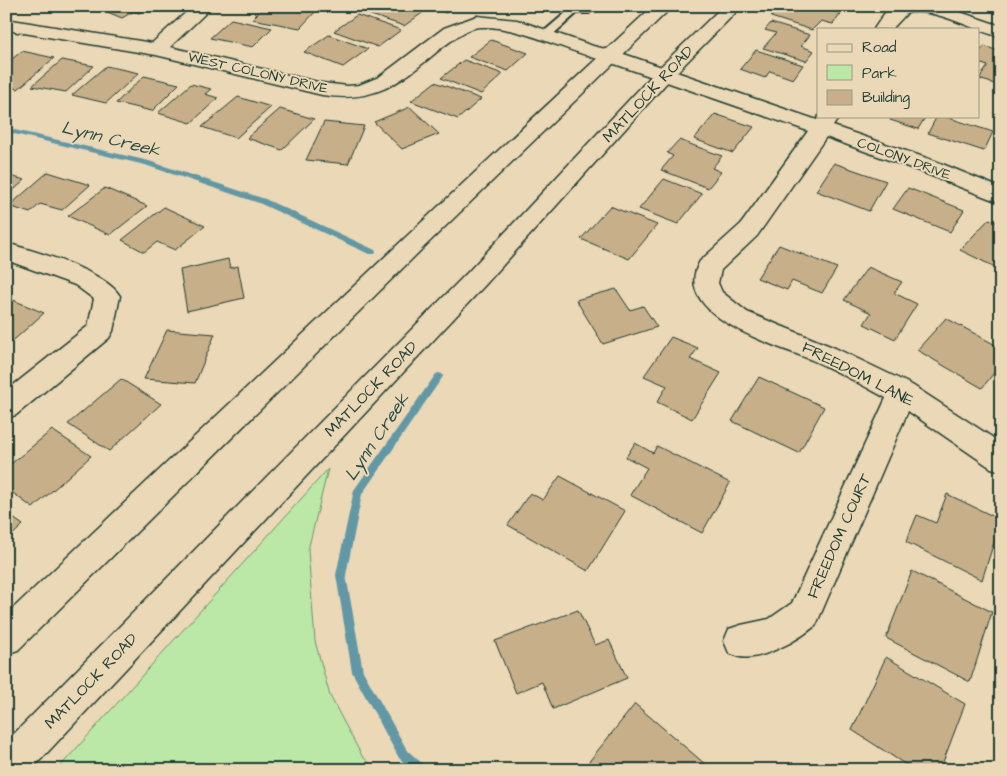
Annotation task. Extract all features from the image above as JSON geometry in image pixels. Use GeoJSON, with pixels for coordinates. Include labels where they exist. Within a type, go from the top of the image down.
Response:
{"type":"FeatureCollection","features":[{"type":"Feature","properties":{"kind":"street"},"geometry":{"type":"LineString","coordinates":[[156,49],[204,6]]}},
{"type":"Feature","properties":{"kind":"street"},"geometry":{"type":"LineString","coordinates":[[6,638],[359,295],[664,6]]}},
{"type":"Feature","properties":{"kind":"street","name":"MATLOCK ROAD"},"geometry":{"type":"LineString","coordinates":[[6,769],[477,278],[664,74],[732,6]]}},
{"type":"Feature","properties":{"kind":"street"},"geometry":{"type":"LineString","coordinates":[[884,28],[894,14],[907,6],[934,9],[1001,32]]}},
{"type":"Feature","properties":{"kind":"street","name":"WEST COLONY DRIVE"},"geometry":{"type":"LineString","coordinates":[[6,24],[156,49],[322,89],[343,92],[363,91],[381,84],[451,32],[462,25],[477,21],[511,24],[588,51],[611,56],[664,74]]}},
{"type":"Feature","properties":{"kind":"street","name":"COLONY DRIVE"},"geometry":{"type":"LineString","coordinates":[[664,74],[826,123],[1001,196]]}},
{"type":"Feature","properties":{"kind":"street","name":"FREEDOM LANE"},"geometry":{"type":"LineString","coordinates":[[826,123],[749,230],[710,267],[706,283],[710,298],[738,319],[826,355],[902,393],[1001,459]]}},
{"type":"Feature","properties":{"kind":"street"},"geometry":{"type":"LineString","coordinates":[[6,252],[84,279],[107,296],[105,314],[100,331],[6,408]]}},
{"type":"Feature","properties":{"kind":"street","name":"FREEDOM COURT"},"geometry":{"type":"LineString","coordinates":[[741,641],[764,638],[790,627],[804,614],[902,393]]}},
{"type":"Feature","properties":{"kind":"lane"},"geometry":{"type":"LineString","coordinates":[[562,6],[586,11],[592,6]]}},
{"type":"Feature","properties":{"kind":"lane"},"geometry":{"type":"LineString","coordinates":[[545,36],[575,10]]}},
{"type":"Feature","properties":{"kind":"green space"},"geometry":{"type":"Polygon","coordinates":[[[328,469],[308,550],[315,641],[330,696],[362,756],[377,770],[57,770],[328,469]]]}},
{"type":"Feature","properties":{"kind":"building"},"geometry":{"type":"Polygon","coordinates":[[[93,6],[150,6],[139,13],[134,11],[122,18],[93,6]]]}},
{"type":"Feature","properties":{"kind":"building"},"geometry":{"type":"Polygon","coordinates":[[[265,6],[296,6],[317,10],[300,28],[252,19],[265,6]]]}},
{"type":"Feature","properties":{"kind":"building"},"geometry":{"type":"Polygon","coordinates":[[[379,6],[412,6],[425,11],[404,26],[368,14],[379,6]]]}},
{"type":"Feature","properties":{"kind":"building"},"geometry":{"type":"Polygon","coordinates":[[[427,6],[456,6],[446,13],[427,6]]]}},
{"type":"Feature","properties":{"kind":"building"},"geometry":{"type":"Polygon","coordinates":[[[781,6],[798,9],[801,6],[815,6],[841,14],[833,24],[821,21],[812,30],[771,17],[781,6]]]}},
{"type":"Feature","properties":{"kind":"building"},"geometry":{"type":"Polygon","coordinates":[[[357,15],[401,30],[378,47],[334,31],[357,15]]]}},
{"type":"Feature","properties":{"kind":"building"},"geometry":{"type":"Polygon","coordinates":[[[231,19],[272,28],[253,47],[210,38],[231,19]]]}},
{"type":"Feature","properties":{"kind":"building"},"geometry":{"type":"Polygon","coordinates":[[[771,23],[810,35],[801,46],[814,51],[806,61],[763,48],[776,33],[765,30],[771,23]]]}},
{"type":"Feature","properties":{"kind":"building"},"geometry":{"type":"Polygon","coordinates":[[[329,35],[368,49],[343,67],[304,52],[329,35]]]}},
{"type":"Feature","properties":{"kind":"building"},"geometry":{"type":"Polygon","coordinates":[[[491,40],[528,53],[508,71],[469,57],[491,40]]]}},
{"type":"Feature","properties":{"kind":"building"},"geometry":{"type":"Polygon","coordinates":[[[984,46],[1001,52],[1001,86],[980,79],[988,66],[980,64],[980,51],[984,46]]]}},
{"type":"Feature","properties":{"kind":"building"},"geometry":{"type":"Polygon","coordinates":[[[756,50],[803,65],[793,79],[770,71],[765,78],[740,69],[756,50]]]}},
{"type":"Feature","properties":{"kind":"building"},"geometry":{"type":"Polygon","coordinates":[[[22,51],[54,58],[18,89],[6,86],[6,64],[22,51]]]}},
{"type":"Feature","properties":{"kind":"building"},"geometry":{"type":"Polygon","coordinates":[[[62,60],[94,66],[66,92],[32,86],[62,60]]]}},
{"type":"Feature","properties":{"kind":"building"},"geometry":{"type":"Polygon","coordinates":[[[464,60],[503,74],[481,94],[441,78],[464,60]]]}},
{"type":"Feature","properties":{"kind":"building"},"geometry":{"type":"Polygon","coordinates":[[[106,66],[139,73],[106,103],[72,95],[106,66]]]}},
{"type":"Feature","properties":{"kind":"building"},"geometry":{"type":"Polygon","coordinates":[[[144,76],[179,84],[152,111],[116,103],[144,76]]]}},
{"type":"Feature","properties":{"kind":"building"},"geometry":{"type":"Polygon","coordinates":[[[435,82],[481,99],[458,119],[411,101],[435,82]]]}},
{"type":"Feature","properties":{"kind":"building"},"geometry":{"type":"Polygon","coordinates":[[[191,84],[211,89],[205,94],[218,98],[191,123],[158,113],[191,84]]]}},
{"type":"Feature","properties":{"kind":"building"},"geometry":{"type":"Polygon","coordinates":[[[238,97],[271,107],[236,138],[202,127],[238,97]]]}},
{"type":"Feature","properties":{"kind":"building"},"geometry":{"type":"Polygon","coordinates":[[[410,107],[439,134],[402,149],[374,122],[410,107]]]}},
{"type":"Feature","properties":{"kind":"building"},"geometry":{"type":"Polygon","coordinates":[[[280,109],[314,119],[282,150],[247,138],[280,109]]]}},
{"type":"Feature","properties":{"kind":"building"},"geometry":{"type":"Polygon","coordinates":[[[715,114],[754,127],[733,153],[694,139],[715,114]]]}},
{"type":"Feature","properties":{"kind":"building"},"geometry":{"type":"Polygon","coordinates":[[[891,118],[925,118],[918,129],[890,120],[891,118]]]}},
{"type":"Feature","properties":{"kind":"building"},"geometry":{"type":"Polygon","coordinates":[[[936,118],[949,118],[993,132],[984,151],[928,133],[936,118]]]}},
{"type":"Feature","properties":{"kind":"building"},"geometry":{"type":"Polygon","coordinates":[[[324,122],[364,126],[348,164],[306,160],[324,122]]]}},
{"type":"Feature","properties":{"kind":"building"},"geometry":{"type":"Polygon","coordinates":[[[679,140],[722,156],[712,168],[721,172],[708,188],[661,170],[673,156],[667,153],[679,140]]]}},
{"type":"Feature","properties":{"kind":"building"},"geometry":{"type":"Polygon","coordinates":[[[834,163],[886,181],[869,211],[816,191],[834,163]]]}},
{"type":"Feature","properties":{"kind":"building"},"geometry":{"type":"Polygon","coordinates":[[[48,172],[90,185],[62,210],[40,204],[30,213],[9,206],[48,172]]]}},
{"type":"Feature","properties":{"kind":"building"},"geometry":{"type":"Polygon","coordinates":[[[6,175],[25,180],[6,197],[6,175]]]}},
{"type":"Feature","properties":{"kind":"building"},"geometry":{"type":"Polygon","coordinates":[[[664,179],[702,194],[678,224],[639,209],[664,179]]]}},
{"type":"Feature","properties":{"kind":"building"},"geometry":{"type":"Polygon","coordinates":[[[105,188],[147,206],[110,235],[68,216],[105,188]]]}},
{"type":"Feature","properties":{"kind":"building"},"geometry":{"type":"Polygon","coordinates":[[[908,188],[964,210],[950,232],[893,209],[908,188]]]}},
{"type":"Feature","properties":{"kind":"building"},"geometry":{"type":"Polygon","coordinates":[[[610,206],[657,225],[629,259],[581,239],[610,206]]]}},
{"type":"Feature","properties":{"kind":"building"},"geometry":{"type":"Polygon","coordinates":[[[164,207],[205,226],[175,250],[157,242],[144,252],[122,240],[164,207]]]}},
{"type":"Feature","properties":{"kind":"building"},"geometry":{"type":"Polygon","coordinates":[[[989,219],[1001,224],[1001,270],[960,250],[989,219]]]}},
{"type":"Feature","properties":{"kind":"building"},"geometry":{"type":"Polygon","coordinates":[[[779,245],[837,268],[822,293],[792,281],[787,290],[757,278],[779,245]]]}},
{"type":"Feature","properties":{"kind":"building"},"geometry":{"type":"Polygon","coordinates":[[[228,259],[230,268],[238,266],[244,298],[187,311],[180,270],[228,259]]]}},
{"type":"Feature","properties":{"kind":"building"},"geometry":{"type":"Polygon","coordinates":[[[868,267],[902,282],[894,293],[917,304],[895,339],[864,324],[871,313],[844,300],[868,267]]]}},
{"type":"Feature","properties":{"kind":"building"},"geometry":{"type":"Polygon","coordinates":[[[616,289],[630,310],[643,306],[657,327],[603,344],[576,300],[616,289]]]}},
{"type":"Feature","properties":{"kind":"building"},"geometry":{"type":"Polygon","coordinates":[[[6,297],[44,313],[6,347],[6,297]]]}},
{"type":"Feature","properties":{"kind":"building"},"geometry":{"type":"Polygon","coordinates":[[[946,318],[1001,348],[1001,364],[982,388],[917,350],[946,318]]]}},
{"type":"Feature","properties":{"kind":"building"},"geometry":{"type":"Polygon","coordinates":[[[167,330],[215,334],[195,383],[144,379],[167,330]]]}},
{"type":"Feature","properties":{"kind":"building"},"geometry":{"type":"Polygon","coordinates":[[[671,337],[698,348],[690,359],[721,373],[692,419],[657,402],[667,386],[644,376],[671,337]]]}},
{"type":"Feature","properties":{"kind":"building"},"geometry":{"type":"Polygon","coordinates":[[[759,377],[824,407],[799,453],[732,421],[759,377]]]}},
{"type":"Feature","properties":{"kind":"building"},"geometry":{"type":"Polygon","coordinates":[[[121,379],[161,404],[109,451],[68,424],[121,379]]]}},
{"type":"Feature","properties":{"kind":"building"},"geometry":{"type":"Polygon","coordinates":[[[52,430],[91,456],[33,508],[6,488],[6,468],[52,430]]]}},
{"type":"Feature","properties":{"kind":"building"},"geometry":{"type":"Polygon","coordinates":[[[635,443],[653,453],[657,446],[730,483],[702,533],[630,495],[647,468],[626,457],[635,443]]]}},
{"type":"Feature","properties":{"kind":"building"},"geometry":{"type":"Polygon","coordinates":[[[560,476],[625,511],[588,571],[508,525],[530,493],[543,500],[560,476]]]}},
{"type":"Feature","properties":{"kind":"building"},"geometry":{"type":"Polygon","coordinates":[[[947,494],[1001,520],[982,580],[906,542],[917,515],[936,523],[947,494]]]}},
{"type":"Feature","properties":{"kind":"building"},"geometry":{"type":"Polygon","coordinates":[[[6,513],[23,525],[6,541],[6,513]]]}},
{"type":"Feature","properties":{"kind":"building"},"geometry":{"type":"Polygon","coordinates":[[[912,571],[992,612],[970,682],[886,638],[912,571]]]}},
{"type":"Feature","properties":{"kind":"building"},"geometry":{"type":"Polygon","coordinates":[[[578,610],[595,645],[609,640],[627,678],[553,709],[542,682],[516,693],[495,641],[578,610]]]}},
{"type":"Feature","properties":{"kind":"building"},"geometry":{"type":"Polygon","coordinates":[[[886,657],[965,704],[940,770],[914,770],[852,730],[886,657]]]}},
{"type":"Feature","properties":{"kind":"building"},"geometry":{"type":"Polygon","coordinates":[[[635,704],[712,770],[593,770],[587,764],[635,704]]]}},
{"type":"Feature","properties":{"kind":"waterway","name":"Lynn Creek"},"geometry":{"type":"LineString","coordinates":[[6,130],[147,163],[262,201],[372,252]]}},
{"type":"Feature","properties":{"kind":"waterway","name":"Lynn Creek"},"geometry":{"type":"LineString","coordinates":[[421,770],[403,754],[358,672],[341,575],[357,493],[439,376]]}}]}
